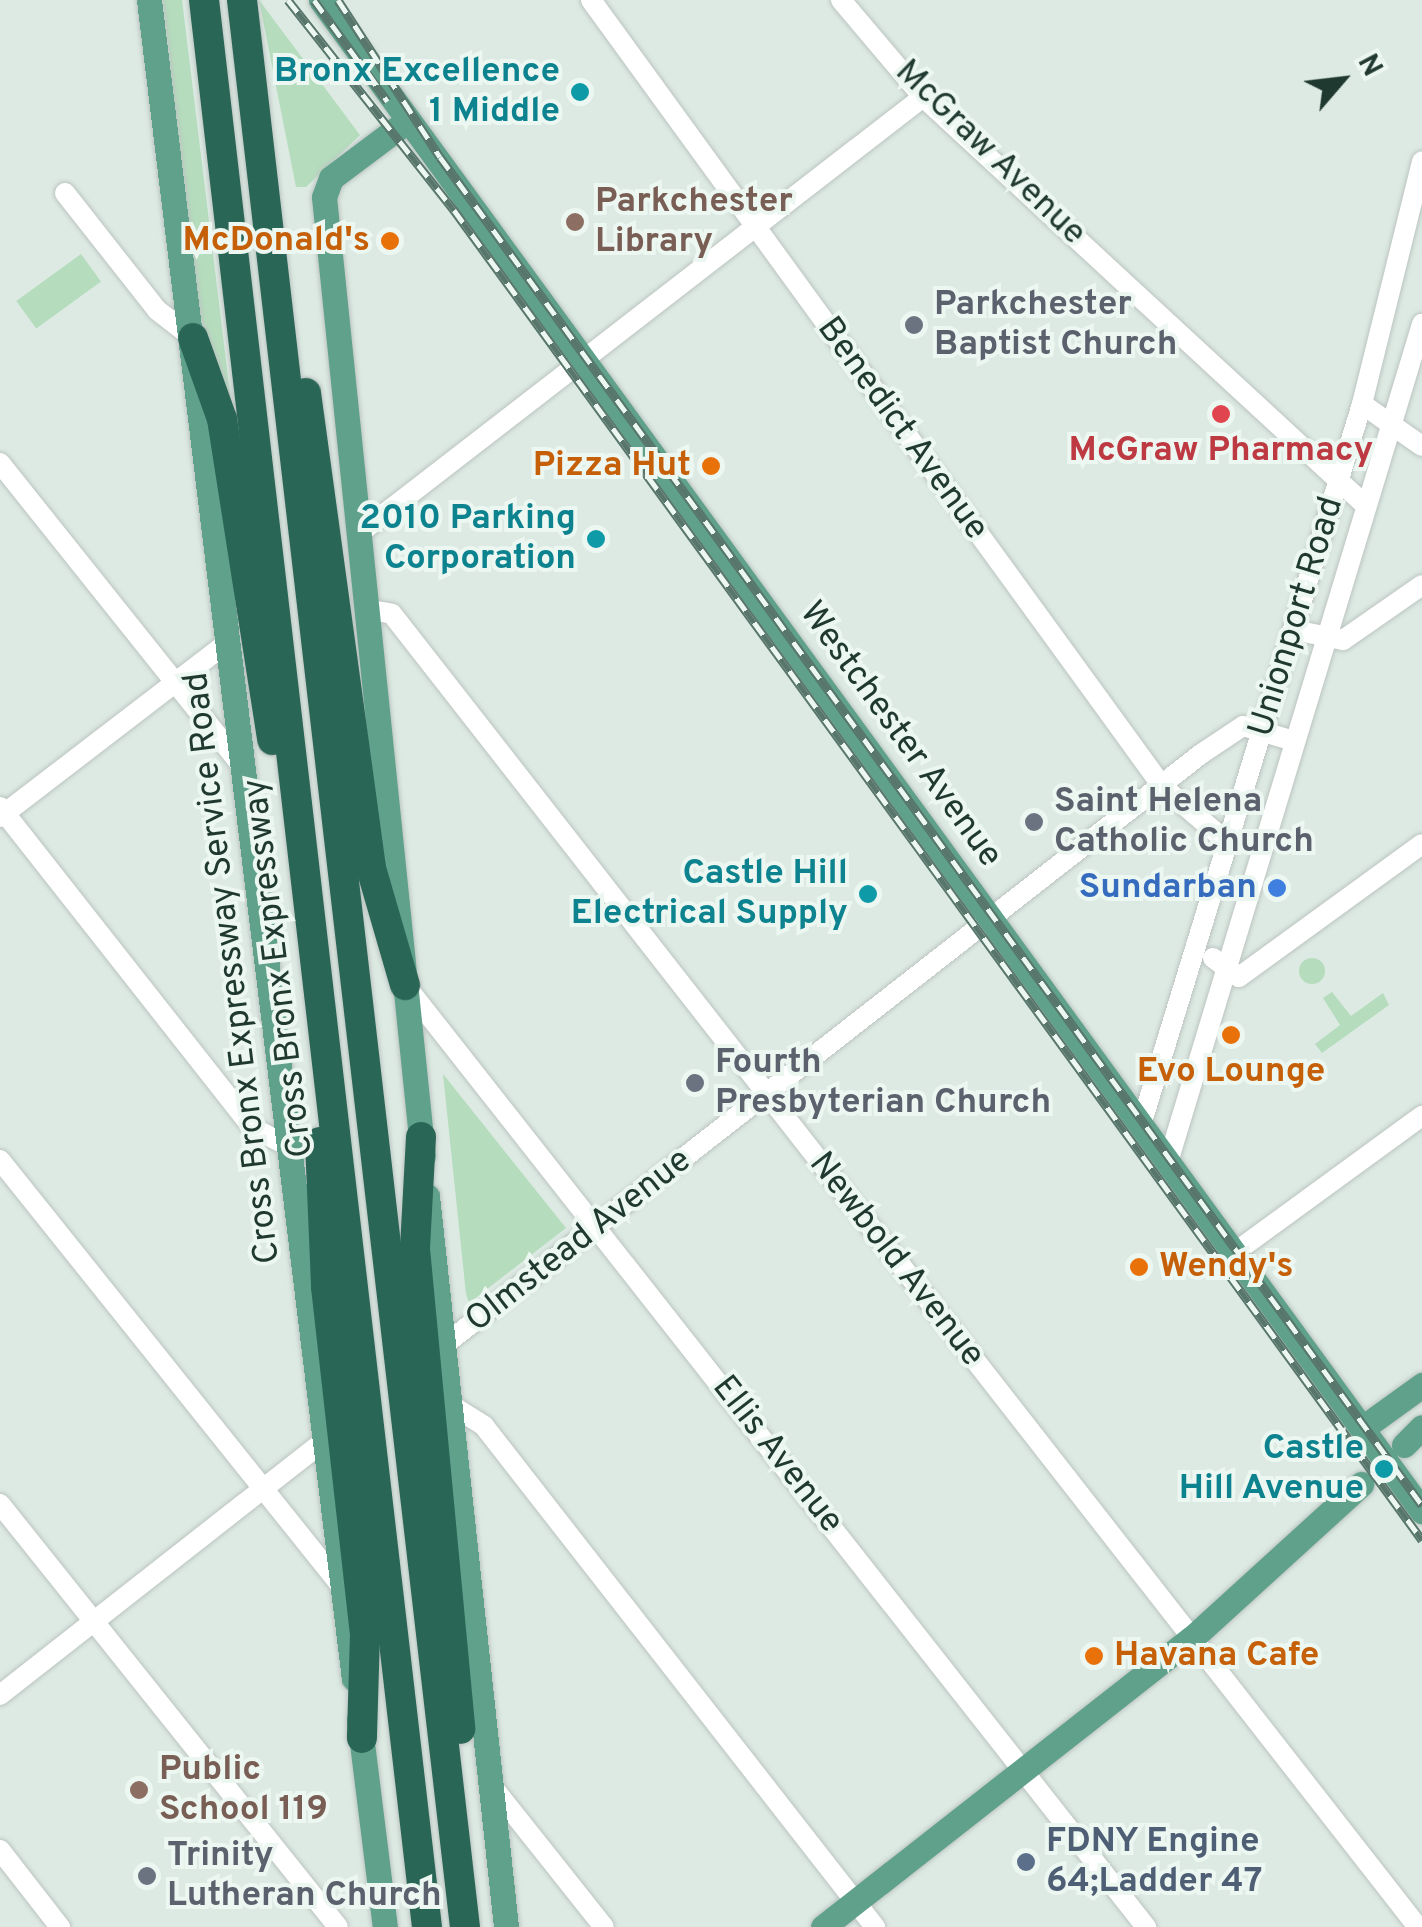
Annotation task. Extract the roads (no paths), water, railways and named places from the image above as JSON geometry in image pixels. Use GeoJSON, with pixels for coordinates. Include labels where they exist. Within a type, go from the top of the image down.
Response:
{"type":"FeatureCollection","features":[{"type":"Feature","properties":{"kind":"highway","name":"Cross Bronx Expressway"},"geometry":{"type":"LineString","coordinates":[[204,0],[427,1927]]}},
{"type":"Feature","properties":{"kind":"highway","name":"Cross Bronx Expressway"},"geometry":{"type":"LineString","coordinates":[[242,0],[466,1927]]}},
{"type":"Feature","properties":{"kind":"highway"},"geometry":{"type":"LineString","coordinates":[[255,116],[330,531],[371,868],[405,985]]}},
{"type":"Feature","properties":{"kind":"highway"},"geometry":{"type":"LineString","coordinates":[[192,338],[222,419],[246,602],[308,898]]}},
{"type":"Feature","properties":{"kind":"highway"},"geometry":{"type":"LineString","coordinates":[[323,1024],[322,1230],[365,1634],[362,1738]]}},
{"type":"Feature","properties":{"kind":"highway"},"geometry":{"type":"LineString","coordinates":[[421,1137],[415,1249],[456,1618],[466,1927]]}},
{"type":"Feature","properties":{"kind":"main road","name":"Cross Bronx Expressway Service Road"},"geometry":{"type":"LineString","coordinates":[[150,0],[385,1927]]}},
{"type":"Feature","properties":{"kind":"main road","name":"Westchester Avenue"},"geometry":{"type":"LineString","coordinates":[[321,0],[1422,1511]]}},
{"type":"Feature","properties":{"kind":"main road"},"geometry":{"type":"LineString","coordinates":[[407,121],[325,186],[357,536],[506,1927]]}},
{"type":"Feature","properties":{"kind":"main road"},"geometry":{"type":"LineString","coordinates":[[1364,1427],[1422,1385]]}},
{"type":"Feature","properties":{"kind":"main road"},"geometry":{"type":"LineString","coordinates":[[823,1927],[1192,1638],[1361,1484]]}},
{"type":"Feature","properties":{"kind":"street","name":"Benedict Avenue"},"geometry":{"type":"LineString","coordinates":[[590,0],[1162,786],[1228,844]]}},
{"type":"Feature","properties":{"kind":"street","name":"McGraw Avenue"},"geometry":{"type":"LineString","coordinates":[[842,0],[922,97],[1337,486],[1364,504]]}},
{"type":"Feature","properties":{"kind":"street"},"geometry":{"type":"LineString","coordinates":[[357,536],[922,97]]}},
{"type":"Feature","properties":{"kind":"street","name":"Unionport Road"},"geometry":{"type":"LineString","coordinates":[[1141,1125],[1199,951],[1362,404],[1422,161]]}},
{"type":"Feature","properties":{"kind":"street"},"geometry":{"type":"LineString","coordinates":[[64,192],[157,310],[192,338]]}},
{"type":"Feature","properties":{"kind":"street","name":"Unionport Road"},"geometry":{"type":"LineString","coordinates":[[1168,1162],[1290,740],[1364,504],[1394,426],[1422,324]]}},
{"type":"Feature","properties":{"kind":"street"},"geometry":{"type":"LineString","coordinates":[[1362,404],[1422,446]]}},
{"type":"Feature","properties":{"kind":"street"},"geometry":{"type":"LineString","coordinates":[[0,463],[244,769]]}},
{"type":"Feature","properties":{"kind":"street"},"geometry":{"type":"LineString","coordinates":[[1294,630],[1343,640],[1422,585]]}},
{"type":"Feature","properties":{"kind":"street","name":"Newbold Avenue"},"geometry":{"type":"LineString","coordinates":[[366,609],[392,614],[1418,1927]]}},
{"type":"Feature","properties":{"kind":"street"},"geometry":{"type":"LineString","coordinates":[[229,641],[2,813],[253,1128],[290,1147]]}},
{"type":"Feature","properties":{"kind":"street","name":"Olmstead Avenue"},"geometry":{"type":"LineString","coordinates":[[444,1345],[1162,786],[1243,726],[1264,728]]}},
{"type":"Feature","properties":{"kind":"street"},"geometry":{"type":"LineString","coordinates":[[1264,728],[1290,740]]}},
{"type":"Feature","properties":{"kind":"street"},"geometry":{"type":"LineString","coordinates":[[1199,951],[1239,977],[1422,844]]}},
{"type":"Feature","properties":{"kind":"street","name":"Ellis Avenue"},"geometry":{"type":"LineString","coordinates":[[405,985],[1146,1927]]}},
{"type":"Feature","properties":{"kind":"street"},"geometry":{"type":"LineString","coordinates":[[1234,1253],[1422,1116]]}},
{"type":"Feature","properties":{"kind":"street"},"geometry":{"type":"LineString","coordinates":[[0,1160],[342,1587]]}},
{"type":"Feature","properties":{"kind":"street"},"geometry":{"type":"LineString","coordinates":[[451,1405],[484,1426],[875,1927]]}},
{"type":"Feature","properties":{"kind":"street"},"geometry":{"type":"LineString","coordinates":[[0,1695],[323,1442]]}},
{"type":"Feature","properties":{"kind":"street"},"geometry":{"type":"LineString","coordinates":[[0,1504],[338,1927]]}},
{"type":"Feature","properties":{"kind":"street"},"geometry":{"type":"LineString","coordinates":[[491,1785],[604,1927]]}},
{"type":"Feature","properties":{"kind":"street"},"geometry":{"type":"LineString","coordinates":[[0,1850],[60,1927]]}},
{"type":"Feature","properties":{"kind":"railway"},"geometry":{"type":"LineString","coordinates":[[288,0],[454,210],[1422,1540]]}},
{"type":"Feature","properties":{"kind":"railway"},"geometry":{"type":"LineString","coordinates":[[314,0],[387,101]]}},
{"type":"Feature","properties":{"kind":"railway"},"geometry":{"type":"LineString","coordinates":[[338,0],[440,157],[1422,1505]]}},
{"type":"Feature","properties":{"kind":"place","name":"Bronx Excellence 1 Middle"},"geometry":{"type":"Point","coordinates":[580,92]}},
{"type":"Feature","properties":{"kind":"place","name":"Parkchester Library"},"geometry":{"type":"Point","coordinates":[575,222]}},
{"type":"Feature","properties":{"kind":"place","name":"McDonald's"},"geometry":{"type":"Point","coordinates":[390,241]}},
{"type":"Feature","properties":{"kind":"place","name":"Parkchester Baptist Church"},"geometry":{"type":"Point","coordinates":[914,325]}},
{"type":"Feature","properties":{"kind":"place","name":"McGraw Pharmacy"},"geometry":{"type":"Point","coordinates":[1221,414]}},
{"type":"Feature","properties":{"kind":"place","name":"Pizza Hut"},"geometry":{"type":"Point","coordinates":[711,466]}},
{"type":"Feature","properties":{"kind":"place","name":"2010 Parking Corporation"},"geometry":{"type":"Point","coordinates":[596,539]}},
{"type":"Feature","properties":{"kind":"place","name":"Saint Helena Catholic Church"},"geometry":{"type":"Point","coordinates":[1034,822]}},
{"type":"Feature","properties":{"kind":"place","name":"Sundarban"},"geometry":{"type":"Point","coordinates":[1277,888]}},
{"type":"Feature","properties":{"kind":"place","name":"Castle Hill Electrical Supply"},"geometry":{"type":"Point","coordinates":[868,894]}},
{"type":"Feature","properties":{"kind":"place","name":"Evo Lounge"},"geometry":{"type":"Point","coordinates":[1231,1035]}},
{"type":"Feature","properties":{"kind":"place","name":"Fourth Presbyterian Church"},"geometry":{"type":"Point","coordinates":[695,1083]}},
{"type":"Feature","properties":{"kind":"place","name":"Wendy's"},"geometry":{"type":"Point","coordinates":[1139,1267]}},
{"type":"Feature","properties":{"kind":"place","name":"Castle Hill Avenue"},"geometry":{"type":"Point","coordinates":[1384,1469]}},
{"type":"Feature","properties":{"kind":"place","name":"Havana Cafe"},"geometry":{"type":"Point","coordinates":[1094,1656]}},
{"type":"Feature","properties":{"kind":"place","name":"Public School 119"},"geometry":{"type":"Point","coordinates":[139,1790]}},
{"type":"Feature","properties":{"kind":"place","name":"FDNY Engine 64;Ladder 47"},"geometry":{"type":"Point","coordinates":[1026,1862]}},
{"type":"Feature","properties":{"kind":"place","name":"Trinity Lutheran Church"},"geometry":{"type":"Point","coordinates":[147,1876]}}]}
